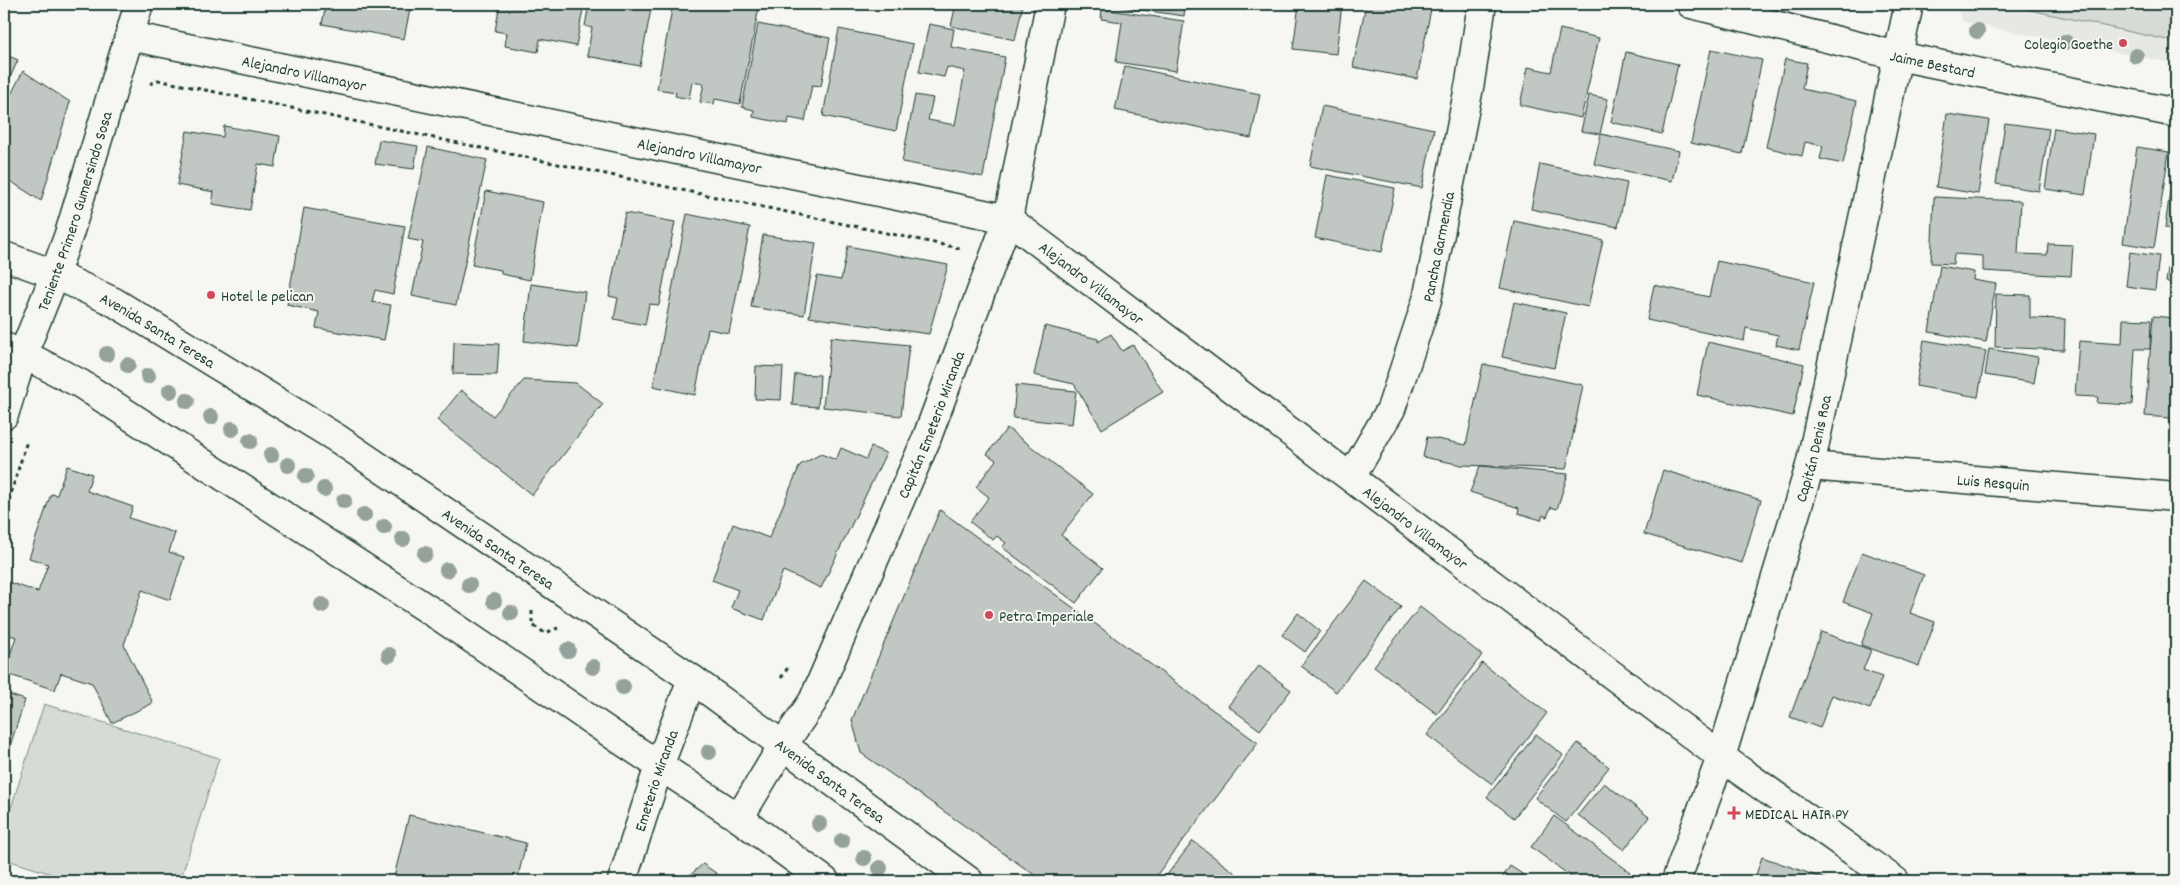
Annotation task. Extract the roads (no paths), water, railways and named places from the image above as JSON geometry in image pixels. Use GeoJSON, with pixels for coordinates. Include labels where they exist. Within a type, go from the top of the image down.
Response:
{"type":"FeatureCollection","features":[{"type":"Feature","properties":{"kind":"street","name":"Teniente Primero Gumersindo Sosa"},"geometry":{"type":"LineString","coordinates":[[4,415],[13,350],[54,274],[69,234],[140,4]]}},
{"type":"Feature","properties":{"kind":"street","name":"Capitán Emeterio Miranda"},"geometry":{"type":"LineString","coordinates":[[739,818],[783,745],[813,701],[926,440],[1008,219],[1050,4]]}},
{"type":"Feature","properties":{"kind":"street","name":"Pancha Garmendia"},"geometry":{"type":"LineString","coordinates":[[1351,477],[1391,409],[1427,300],[1470,82],[1482,4]]}},
{"type":"Feature","properties":{"kind":"street","name":"Jaime Bestard"},"geometry":{"type":"LineString","coordinates":[[1691,4],[1898,56],[2176,113]]}},
{"type":"Feature","properties":{"kind":"street","name":"Capitán Denis Roa"},"geometry":{"type":"LineString","coordinates":[[1676,881],[1722,757],[1810,466],[1909,4]]}},
{"type":"Feature","properties":{"kind":"street","name":"Alejandro Villamayor"},"geometry":{"type":"LineString","coordinates":[[130,36],[1008,219],[1722,757],[1895,881]]}},
{"type":"Feature","properties":{"kind":"street","name":"Avenida Santa Teresa"},"geometry":{"type":"LineString","coordinates":[[4,256],[54,274],[114,302],[338,438],[692,679],[783,745],[834,785],[969,881]]}},
{"type":"Feature","properties":{"kind":"street"},"geometry":{"type":"LineString","coordinates":[[13,350],[80,384],[106,400],[440,617],[739,818],[825,881]]}},
{"type":"Feature","properties":{"kind":"street","name":"Luis Resquin"},"geometry":{"type":"LineString","coordinates":[[1810,466],[2176,497]]}},
{"type":"Feature","properties":{"kind":"street","name":"Emeterio Miranda"},"geometry":{"type":"LineString","coordinates":[[622,881],[659,766],[692,679]]}},
{"type":"Feature","properties":{"kind":"place","name":"Colegio Goethe"},"geometry":{"type":"Point","coordinates":[2123,43]}},
{"type":"Feature","properties":{"kind":"place","name":"Hotel le pelican"},"geometry":{"type":"Point","coordinates":[211,295]}},
{"type":"Feature","properties":{"kind":"place","name":"Petra Imperiale"},"geometry":{"type":"Point","coordinates":[989,615]}},
{"type":"Feature","properties":{"kind":"place","name":"MEDICAL HAIR PY"},"geometry":{"type":"Point","coordinates":[1734,813]}}]}
